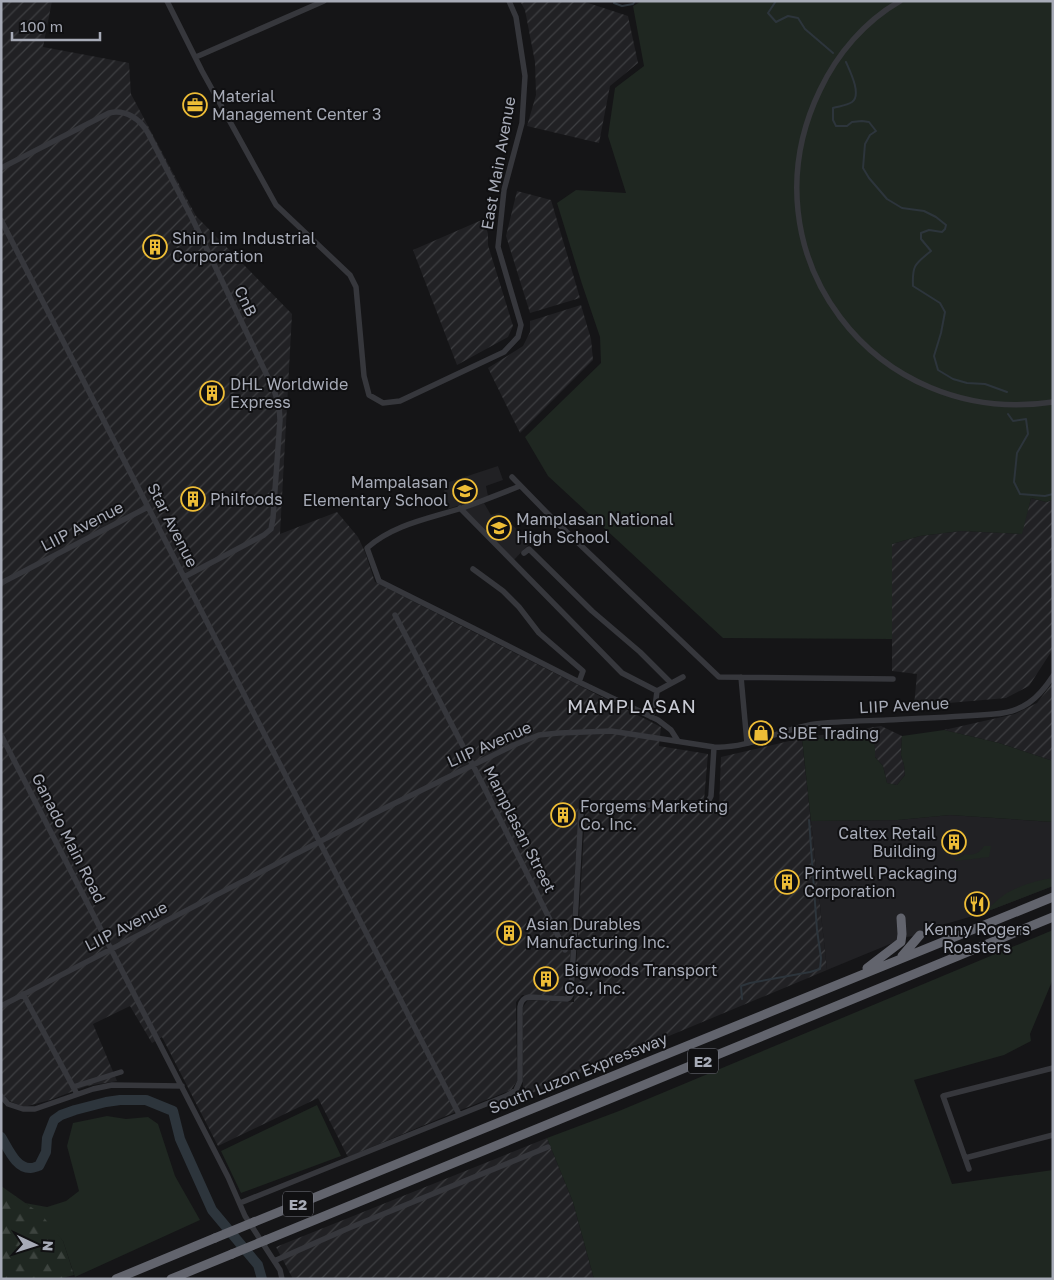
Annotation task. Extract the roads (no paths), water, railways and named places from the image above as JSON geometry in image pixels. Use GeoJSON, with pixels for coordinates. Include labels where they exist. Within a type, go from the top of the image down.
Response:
{"type":"FeatureCollection","features":[{"type":"Feature","properties":{"kind":"highway","name":"South Luzon Expressway"},"geometry":{"type":"LineString","coordinates":[[116,1279],[1053,896]]}},
{"type":"Feature","properties":{"kind":"highway","name":"E2"},"geometry":{"type":"LineString","coordinates":[[171,1279],[1053,917]]}},
{"type":"Feature","properties":{"kind":"highway"},"geometry":{"type":"LineString","coordinates":[[856,977],[901,942],[901,918]]}},
{"type":"Feature","properties":{"kind":"highway"},"geometry":{"type":"LineString","coordinates":[[900,958],[920,935]]}},
{"type":"Feature","properties":{"kind":"street","name":"East Main Avenue"},"geometry":{"type":"LineString","coordinates":[[167,1],[202,71],[276,205],[350,276],[356,287],[364,376],[369,394],[383,403],[400,401],[504,352],[518,337],[521,325],[498,247],[504,190],[522,123],[525,76],[516,17],[509,1]]}},
{"type":"Feature","properties":{"kind":"street"},"geometry":{"type":"LineString","coordinates":[[196,57],[324,1]]}},
{"type":"Feature","properties":{"kind":"street"},"geometry":{"type":"LineString","coordinates":[[900,1],[868,25],[843,52],[823,83],[808,117],[799,152],[796,186],[802,236],[812,268],[831,305],[857,338],[882,360],[910,378],[948,395],[989,404],[1022,405],[1053,402]]}},
{"type":"Feature","properties":{"kind":"street","name":"CnB"},"geometry":{"type":"LineString","coordinates":[[1,168],[109,112],[123,112],[136,119],[146,130],[192,218],[274,390],[279,406],[280,420],[271,529],[264,535],[184,577]]}},
{"type":"Feature","properties":{"kind":"street","name":"Star Avenue"},"geometry":{"type":"LineString","coordinates":[[1,220],[459,1114]]}},
{"type":"Feature","properties":{"kind":"street"},"geometry":{"type":"LineString","coordinates":[[512,477],[718,677],[893,679]]}},
{"type":"Feature","properties":{"kind":"street"},"geometry":{"type":"LineString","coordinates":[[520,486],[460,508],[408,524],[394,530],[374,543],[367,548],[379,581],[658,720],[671,730],[678,741]]}},
{"type":"Feature","properties":{"kind":"street","name":"LIIP Avenue"},"geometry":{"type":"LineString","coordinates":[[1,583],[148,507]]}},
{"type":"Feature","properties":{"kind":"street"},"geometry":{"type":"LineString","coordinates":[[460,508],[622,673],[657,691]]}},
{"type":"Feature","properties":{"kind":"street"},"geometry":{"type":"LineString","coordinates":[[524,554],[529,549],[592,611],[640,652],[671,684]]}},
{"type":"Feature","properties":{"kind":"street"},"geometry":{"type":"LineString","coordinates":[[473,570],[502,591],[539,632],[583,671],[579,682]]}},
{"type":"Feature","properties":{"kind":"street","name":"Mamplasan Street"},"geometry":{"type":"LineString","coordinates":[[395,615],[473,765],[564,950]]}},
{"type":"Feature","properties":{"kind":"street","name":"LIIP Avenue"},"geometry":{"type":"LineString","coordinates":[[1,1006],[320,842],[473,765],[539,735],[611,731],[714,747],[728,747],[815,724],[987,715],[1010,712],[1033,700],[1053,676]]}},
{"type":"Feature","properties":{"kind":"street"},"geometry":{"type":"LineString","coordinates":[[657,691],[684,677]]}},
{"type":"Feature","properties":{"kind":"street"},"geometry":{"type":"LineString","coordinates":[[741,677],[747,743]]}},
{"type":"Feature","properties":{"kind":"street"},"geometry":{"type":"LineString","coordinates":[[651,717],[655,707],[657,691]]}},
{"type":"Feature","properties":{"kind":"street","name":"Ganado Main Road"},"geometry":{"type":"LineString","coordinates":[[1,735],[182,1086],[228,1177],[245,1216],[284,1279]]}},
{"type":"Feature","properties":{"kind":"street"},"geometry":{"type":"LineString","coordinates":[[240,1203],[510,1094],[518,1088],[520,1081],[520,1007],[522,1000],[529,997],[567,999],[571,996],[582,811],[590,806],[705,804],[711,796],[714,747]]}},
{"type":"Feature","properties":{"kind":"street"},"geometry":{"type":"LineString","coordinates":[[23,994],[77,1094]]}},
{"type":"Feature","properties":{"kind":"street"},"geometry":{"type":"LineString","coordinates":[[969,1168],[942,1096],[1053,1068]]}},
{"type":"Feature","properties":{"kind":"street"},"geometry":{"type":"LineString","coordinates":[[73,1087],[121,1072]]}},
{"type":"Feature","properties":{"kind":"street"},"geometry":{"type":"LineString","coordinates":[[1,1096],[8,1104],[23,1109],[35,1109],[93,1089],[112,1085],[182,1086]]}},
{"type":"Feature","properties":{"kind":"street"},"geometry":{"type":"LineString","coordinates":[[966,1158],[1053,1135]]}},
{"type":"Feature","properties":{"kind":"street"},"geometry":{"type":"LineString","coordinates":[[274,1262],[349,1228],[548,1147]]}},
{"type":"Feature","properties":{"kind":"waterway"},"geometry":{"type":"LineString","coordinates":[[615,1],[614,3],[622,6],[633,4],[635,1]]}},
{"type":"Feature","properties":{"kind":"waterway"},"geometry":{"type":"LineString","coordinates":[[776,1],[768,13],[776,22],[788,16],[798,18],[805,29],[833,53]]}},
{"type":"Feature","properties":{"kind":"waterway"},"geometry":{"type":"LineString","coordinates":[[846,62],[856,94],[852,102],[833,108],[833,120],[836,126],[847,126],[852,122],[869,122],[876,131],[870,135],[865,144],[863,168],[869,178],[887,199],[902,208],[924,211],[946,225],[942,232],[929,230],[921,233],[921,239],[931,251],[921,259],[914,269],[913,279],[913,286],[940,303],[945,312],[934,356],[938,370],[953,379],[967,383],[985,384],[1007,392]]}},
{"type":"Feature","properties":{"kind":"waterway"},"geometry":{"type":"LineString","coordinates":[[1008,414],[1013,421],[1026,419],[1028,434],[1017,453],[1014,482],[1020,494],[1045,496],[1053,494]]}},
{"type":"Feature","properties":{"kind":"waterway"},"geometry":{"type":"LineString","coordinates":[[742,999],[741,986],[820,969],[821,958],[817,930],[809,820]]}},
{"type":"Feature","properties":{"kind":"waterway"},"geometry":{"type":"LineString","coordinates":[[1,1137],[17,1162],[32,1168],[39,1166],[46,1152],[47,1138],[54,1120],[61,1115],[106,1102],[120,1100],[146,1100],[173,1111],[180,1139],[212,1210],[258,1265],[262,1279]]}},
{"type":"Feature","properties":{"kind":"place","name":"Material Management Center 3"},"geometry":{"type":"Point","coordinates":[195,105]}},
{"type":"Feature","properties":{"kind":"place","name":"Shin Lim Industrial Corporation"},"geometry":{"type":"Point","coordinates":[155,247]}},
{"type":"Feature","properties":{"kind":"place","name":"DHL Worldwide Express"},"geometry":{"type":"Point","coordinates":[212,393]}},
{"type":"Feature","properties":{"kind":"place","name":"Mampalasan Elementary School"},"geometry":{"type":"Point","coordinates":[465,491]}},
{"type":"Feature","properties":{"kind":"place","name":"Philfoods"},"geometry":{"type":"Point","coordinates":[193,499]}},
{"type":"Feature","properties":{"kind":"place","name":"Mamplasan National High School"},"geometry":{"type":"Point","coordinates":[499,528]}},
{"type":"Feature","properties":{"kind":"place","name":"SJBE Trading"},"geometry":{"type":"Point","coordinates":[761,733]}},
{"type":"Feature","properties":{"kind":"place","name":"Forgems Marketing Co. Inc."},"geometry":{"type":"Point","coordinates":[563,815]}},
{"type":"Feature","properties":{"kind":"place","name":"Caltex Retail Building"},"geometry":{"type":"Point","coordinates":[954,842]}},
{"type":"Feature","properties":{"kind":"place","name":"Printwell Packaging Corporation"},"geometry":{"type":"Point","coordinates":[787,882]}},
{"type":"Feature","properties":{"kind":"place","name":"Kenny Rogers Roasters"},"geometry":{"type":"Point","coordinates":[977,904]}},
{"type":"Feature","properties":{"kind":"place","name":"Asian Durables Manufacturing Inc."},"geometry":{"type":"Point","coordinates":[509,933]}},
{"type":"Feature","properties":{"kind":"place","name":"Bigwoods Transport Co., Inc."},"geometry":{"type":"Point","coordinates":[546,979]}},
{"type":"Feature","properties":{"kind":"district","name":"MAMPLASAN"},"geometry":{"type":"Point","coordinates":[632,705]}}]}
